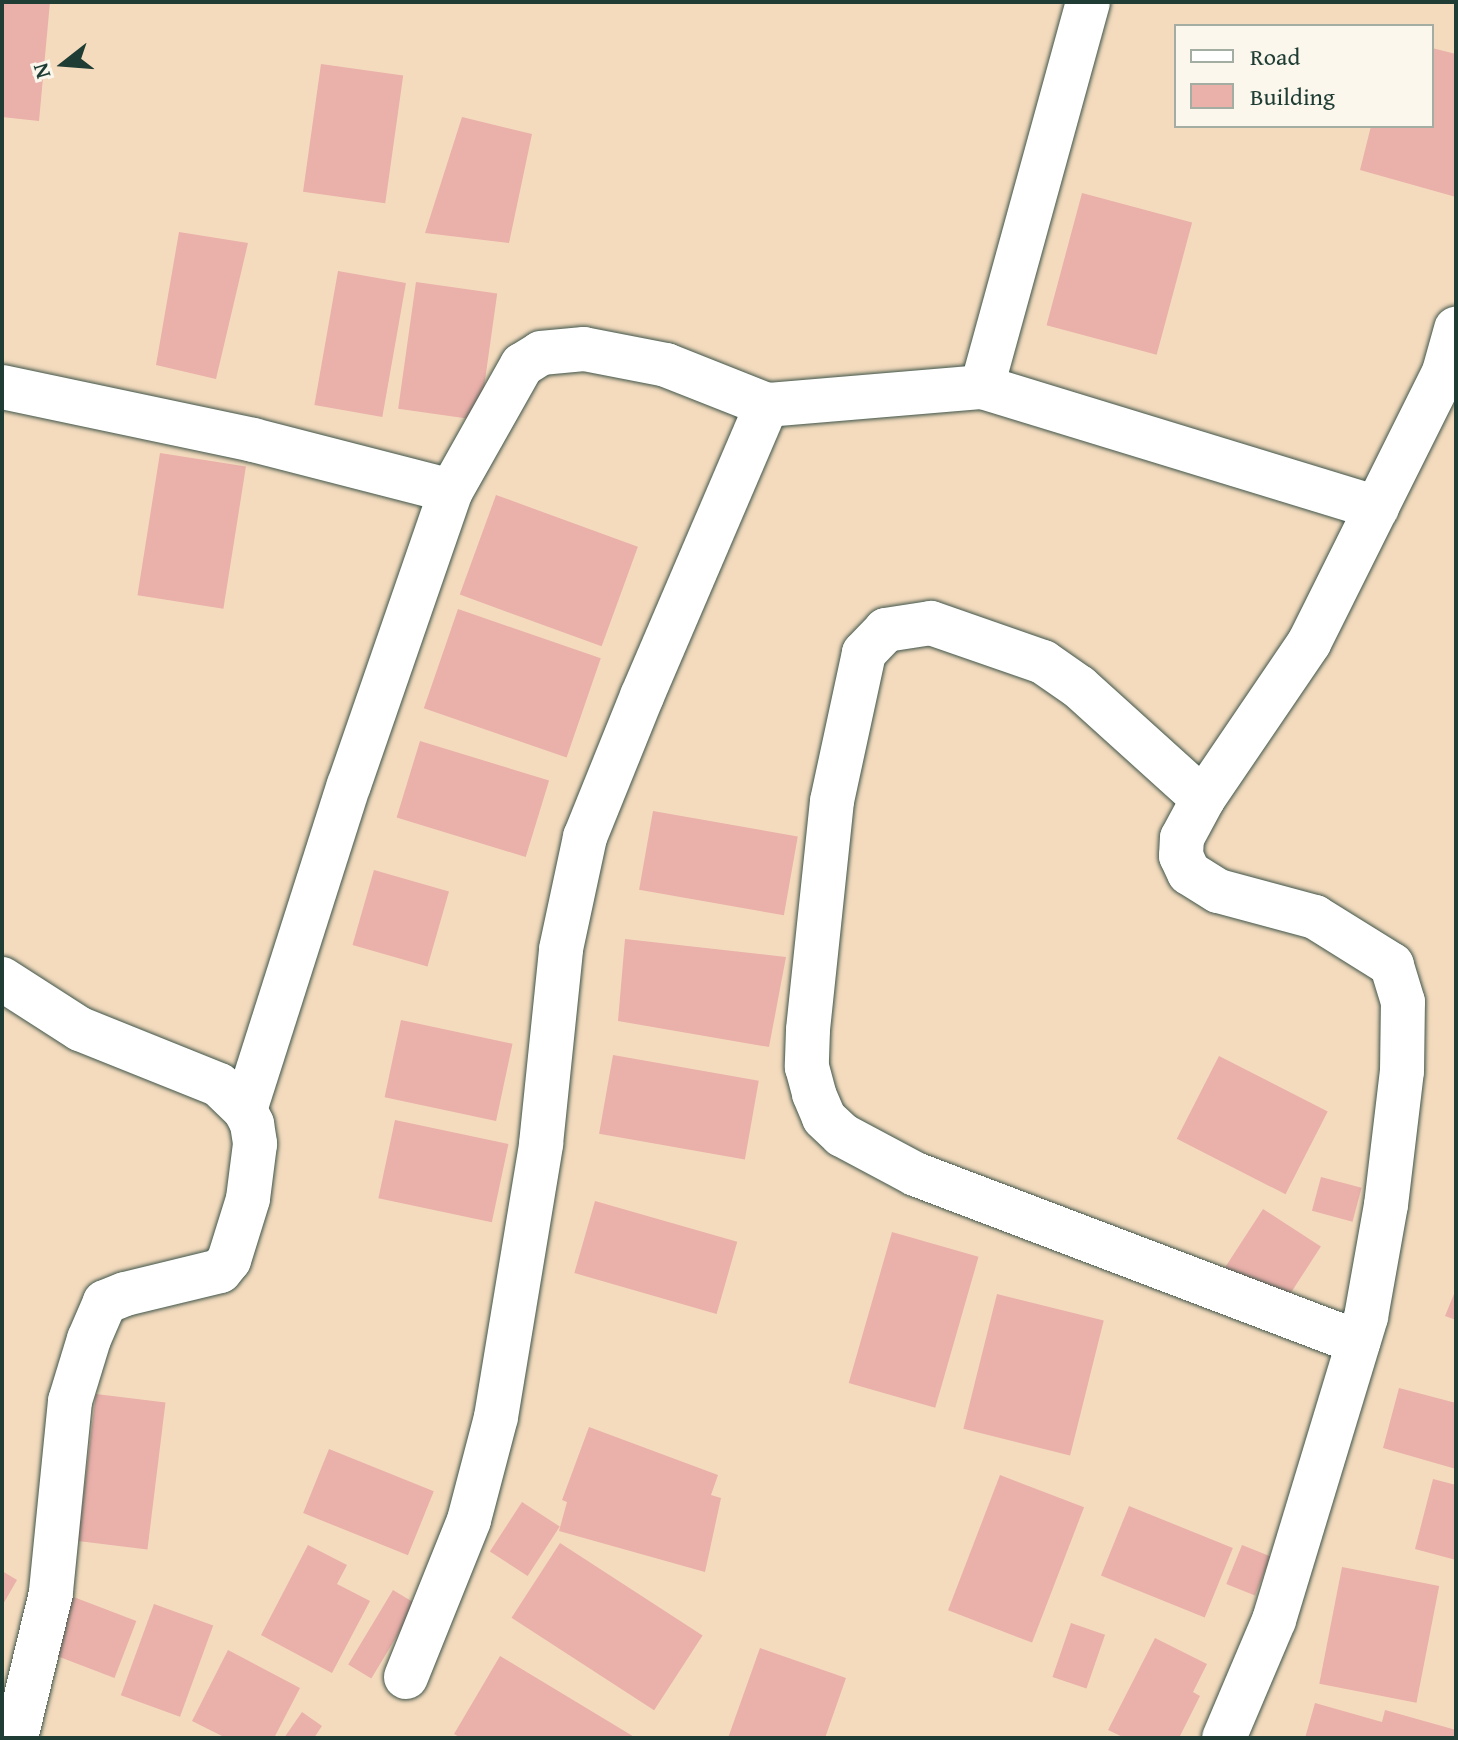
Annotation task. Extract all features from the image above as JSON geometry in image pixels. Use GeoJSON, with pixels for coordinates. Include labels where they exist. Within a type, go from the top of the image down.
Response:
{"type":"FeatureCollection","features":[{"type":"Feature","properties":{"kind":"street"},"geometry":{"type":"LineString","coordinates":[[982,387],[1088,2]]}},
{"type":"Feature","properties":{"kind":"street"},"geometry":{"type":"LineString","coordinates":[[1224,1738],[1274,1620],[1358,1342],[1386,1205],[1402,1071],[1403,1002],[1392,965],[1315,917],[1218,891],[1189,873],[1181,856],[1182,838],[1203,799],[1309,643],[1377,508],[1450,375],[1456,329]]}},
{"type":"Feature","properties":{"kind":"street"},"geometry":{"type":"LineString","coordinates":[[245,1110],[349,785],[451,491],[522,365],[541,353],[558,350],[610,352],[666,365],[767,405],[982,387],[1377,508]]}},
{"type":"Feature","properties":{"kind":"street"},"geometry":{"type":"LineString","coordinates":[[2,387],[253,440],[451,491]]}},
{"type":"Feature","properties":{"kind":"street"},"geometry":{"type":"LineString","coordinates":[[406,1677],[469,1520],[496,1417],[541,1144],[561,949],[585,837],[767,405]]}},
{"type":"Feature","properties":{"kind":"street"},"geometry":{"type":"LineString","coordinates":[[1203,799],[1079,687],[1043,662],[931,623],[886,630],[864,653],[832,801],[808,1030],[807,1067],[814,1094],[824,1118],[842,1135],[915,1174],[1358,1342]]}},
{"type":"Feature","properties":{"kind":"street"},"geometry":{"type":"LineString","coordinates":[[2,979],[80,1029],[219,1085],[245,1110],[252,1124],[255,1144],[248,1199],[229,1260],[220,1271],[125,1294],[105,1302],[89,1339],[70,1401],[51,1593],[16,1738]]}},
{"type":"Feature","properties":{"kind":"building"},"geometry":{"type":"Polygon","coordinates":[[[2,2],[50,2],[39,121],[2,117],[2,2]]]}},
{"type":"Feature","properties":{"kind":"building"},"geometry":{"type":"Polygon","coordinates":[[[1434,48],[1456,54],[1456,197],[1360,170],[1370,128],[1434,128],[1434,48]]]}},
{"type":"Feature","properties":{"kind":"building"},"geometry":{"type":"Polygon","coordinates":[[[321,64],[403,76],[385,203],[303,192],[321,64]]]}},
{"type":"Feature","properties":{"kind":"building"},"geometry":{"type":"Polygon","coordinates":[[[462,117],[532,134],[509,243],[425,233],[462,117]]]}},
{"type":"Feature","properties":{"kind":"building"},"geometry":{"type":"Polygon","coordinates":[[[1082,193],[1192,223],[1157,355],[1047,325],[1082,193]]]}},
{"type":"Feature","properties":{"kind":"building"},"geometry":{"type":"Polygon","coordinates":[[[179,232],[248,243],[216,379],[156,365],[179,232]]]}},
{"type":"Feature","properties":{"kind":"building"},"geometry":{"type":"Polygon","coordinates":[[[338,271],[406,283],[382,417],[314,405],[338,271]]]}},
{"type":"Feature","properties":{"kind":"building"},"geometry":{"type":"Polygon","coordinates":[[[416,282],[497,293],[479,420],[398,409],[416,282]]]}},
{"type":"Feature","properties":{"kind":"building"},"geometry":{"type":"Polygon","coordinates":[[[160,453],[246,467],[223,609],[137,595],[160,453]]]}},
{"type":"Feature","properties":{"kind":"building"},"geometry":{"type":"Polygon","coordinates":[[[496,495],[638,547],[602,646],[460,595],[496,495]]]}},
{"type":"Feature","properties":{"kind":"building"},"geometry":{"type":"Polygon","coordinates":[[[458,609],[601,658],[567,757],[424,708],[458,609]]]}},
{"type":"Feature","properties":{"kind":"building"},"geometry":{"type":"Polygon","coordinates":[[[420,741],[549,780],[526,857],[397,818],[420,741]]]}},
{"type":"Feature","properties":{"kind":"building"},"geometry":{"type":"Polygon","coordinates":[[[653,811],[798,837],[784,915],[639,890],[653,811]]]}},
{"type":"Feature","properties":{"kind":"building"},"geometry":{"type":"Polygon","coordinates":[[[374,870],[449,891],[427,966],[353,945],[374,870]]]}},
{"type":"Feature","properties":{"kind":"building"},"geometry":{"type":"Polygon","coordinates":[[[625,939],[786,957],[769,1047],[618,1021],[625,939]]]}},
{"type":"Feature","properties":{"kind":"building"},"geometry":{"type":"Polygon","coordinates":[[[401,1020],[513,1044],[496,1121],[385,1097],[401,1020]]]}},
{"type":"Feature","properties":{"kind":"building"},"geometry":{"type":"Polygon","coordinates":[[[613,1055],[759,1081],[745,1159],[599,1134],[613,1055]]]}},
{"type":"Feature","properties":{"kind":"building"},"geometry":{"type":"Polygon","coordinates":[[[1219,1056],[1328,1111],[1285,1194],[1177,1139],[1219,1056]]]}},
{"type":"Feature","properties":{"kind":"building"},"geometry":{"type":"Polygon","coordinates":[[[395,1120],[508,1144],[492,1222],[378,1198],[395,1120]]]}},
{"type":"Feature","properties":{"kind":"building"},"geometry":{"type":"Polygon","coordinates":[[[1321,1177],[1362,1188],[1353,1222],[1312,1211],[1321,1177]]]}},
{"type":"Feature","properties":{"kind":"building"},"geometry":{"type":"Polygon","coordinates":[[[595,1201],[737,1242],[717,1314],[574,1273],[595,1201]]]}},
{"type":"Feature","properties":{"kind":"building"},"geometry":{"type":"Polygon","coordinates":[[[1263,1209],[1321,1247],[1281,1308],[1223,1270],[1263,1209]]]}},
{"type":"Feature","properties":{"kind":"building"},"geometry":{"type":"Polygon","coordinates":[[[892,1232],[979,1257],[935,1408],[849,1383],[892,1232]]]}},
{"type":"Feature","properties":{"kind":"building"},"geometry":{"type":"Polygon","coordinates":[[[1456,1289],[1456,1320],[1445,1316],[1456,1289]]]}},
{"type":"Feature","properties":{"kind":"building"},"geometry":{"type":"Polygon","coordinates":[[[997,1294],[1104,1321],[1070,1455],[963,1429],[997,1294]]]}},
{"type":"Feature","properties":{"kind":"building"},"geometry":{"type":"Polygon","coordinates":[[[1399,1388],[1456,1403],[1456,1469],[1383,1448],[1399,1388]]]}},
{"type":"Feature","properties":{"kind":"building"},"geometry":{"type":"Polygon","coordinates":[[[96,1394],[165,1403],[147,1549],[78,1541],[96,1394]]]}},
{"type":"Feature","properties":{"kind":"building"},"geometry":{"type":"Polygon","coordinates":[[[589,1427],[718,1475],[711,1495],[721,1498],[705,1572],[559,1531],[567,1502],[562,1500],[589,1427]]]}},
{"type":"Feature","properties":{"kind":"building"},"geometry":{"type":"Polygon","coordinates":[[[329,1449],[434,1491],[408,1555],[303,1513],[329,1449]]]}},
{"type":"Feature","properties":{"kind":"building"},"geometry":{"type":"Polygon","coordinates":[[[1000,1475],[1084,1507],[1032,1643],[948,1610],[1000,1475]]]}},
{"type":"Feature","properties":{"kind":"building"},"geometry":{"type":"Polygon","coordinates":[[[1433,1479],[1456,1485],[1456,1560],[1415,1549],[1433,1479]]]}},
{"type":"Feature","properties":{"kind":"building"},"geometry":{"type":"Polygon","coordinates":[[[522,1502],[560,1527],[528,1576],[490,1551],[522,1502]]]}},
{"type":"Feature","properties":{"kind":"building"},"geometry":{"type":"Polygon","coordinates":[[[1129,1506],[1233,1548],[1205,1617],[1101,1576],[1129,1506]]]}},
{"type":"Feature","properties":{"kind":"building"},"geometry":{"type":"Polygon","coordinates":[[[560,1543],[703,1636],[654,1710],[512,1618],[560,1543]]]}},
{"type":"Feature","properties":{"kind":"building"},"geometry":{"type":"Polygon","coordinates":[[[308,1545],[347,1565],[337,1584],[370,1601],[332,1673],[261,1635],[308,1545]]]}},
{"type":"Feature","properties":{"kind":"building"},"geometry":{"type":"Polygon","coordinates":[[[1242,1545],[1271,1557],[1255,1596],[1226,1584],[1242,1545]]]}},
{"type":"Feature","properties":{"kind":"building"},"geometry":{"type":"Polygon","coordinates":[[[1342,1567],[1439,1586],[1416,1703],[1319,1684],[1342,1567]]]}},
{"type":"Feature","properties":{"kind":"building"},"geometry":{"type":"Polygon","coordinates":[[[2,1571],[17,1580],[2,1606],[2,1571]]]}},
{"type":"Feature","properties":{"kind":"building"},"geometry":{"type":"Polygon","coordinates":[[[393,1590],[416,1604],[371,1678],[348,1665],[393,1590]]]}},
{"type":"Feature","properties":{"kind":"building"},"geometry":{"type":"Polygon","coordinates":[[[71,1596],[136,1621],[114,1678],[49,1653],[71,1596]]]}},
{"type":"Feature","properties":{"kind":"building"},"geometry":{"type":"Polygon","coordinates":[[[154,1604],[213,1626],[180,1717],[121,1695],[154,1604]]]}},
{"type":"Feature","properties":{"kind":"building"},"geometry":{"type":"Polygon","coordinates":[[[1071,1623],[1105,1635],[1086,1689],[1052,1677],[1071,1623]]]}},
{"type":"Feature","properties":{"kind":"building"},"geometry":{"type":"Polygon","coordinates":[[[1155,1638],[1207,1664],[1193,1692],[1200,1696],[1179,1738],[1125,1738],[1108,1730],[1155,1638]]]}},
{"type":"Feature","properties":{"kind":"building"},"geometry":{"type":"Polygon","coordinates":[[[760,1648],[846,1678],[825,1738],[728,1738],[760,1648]]]}},
{"type":"Feature","properties":{"kind":"building"},"geometry":{"type":"Polygon","coordinates":[[[228,1650],[300,1688],[274,1738],[226,1738],[192,1721],[228,1650]]]}},
{"type":"Feature","properties":{"kind":"building"},"geometry":{"type":"Polygon","coordinates":[[[500,1656],[636,1738],[461,1738],[454,1734],[500,1656]]]}},
{"type":"Feature","properties":{"kind":"building"},"geometry":{"type":"Polygon","coordinates":[[[1315,1703],[1382,1722],[1385,1710],[1456,1730],[1456,1738],[1305,1738],[1315,1703]]]}},
{"type":"Feature","properties":{"kind":"building"},"geometry":{"type":"Polygon","coordinates":[[[302,1712],[322,1726],[314,1738],[284,1738],[302,1712]]]}}]}
